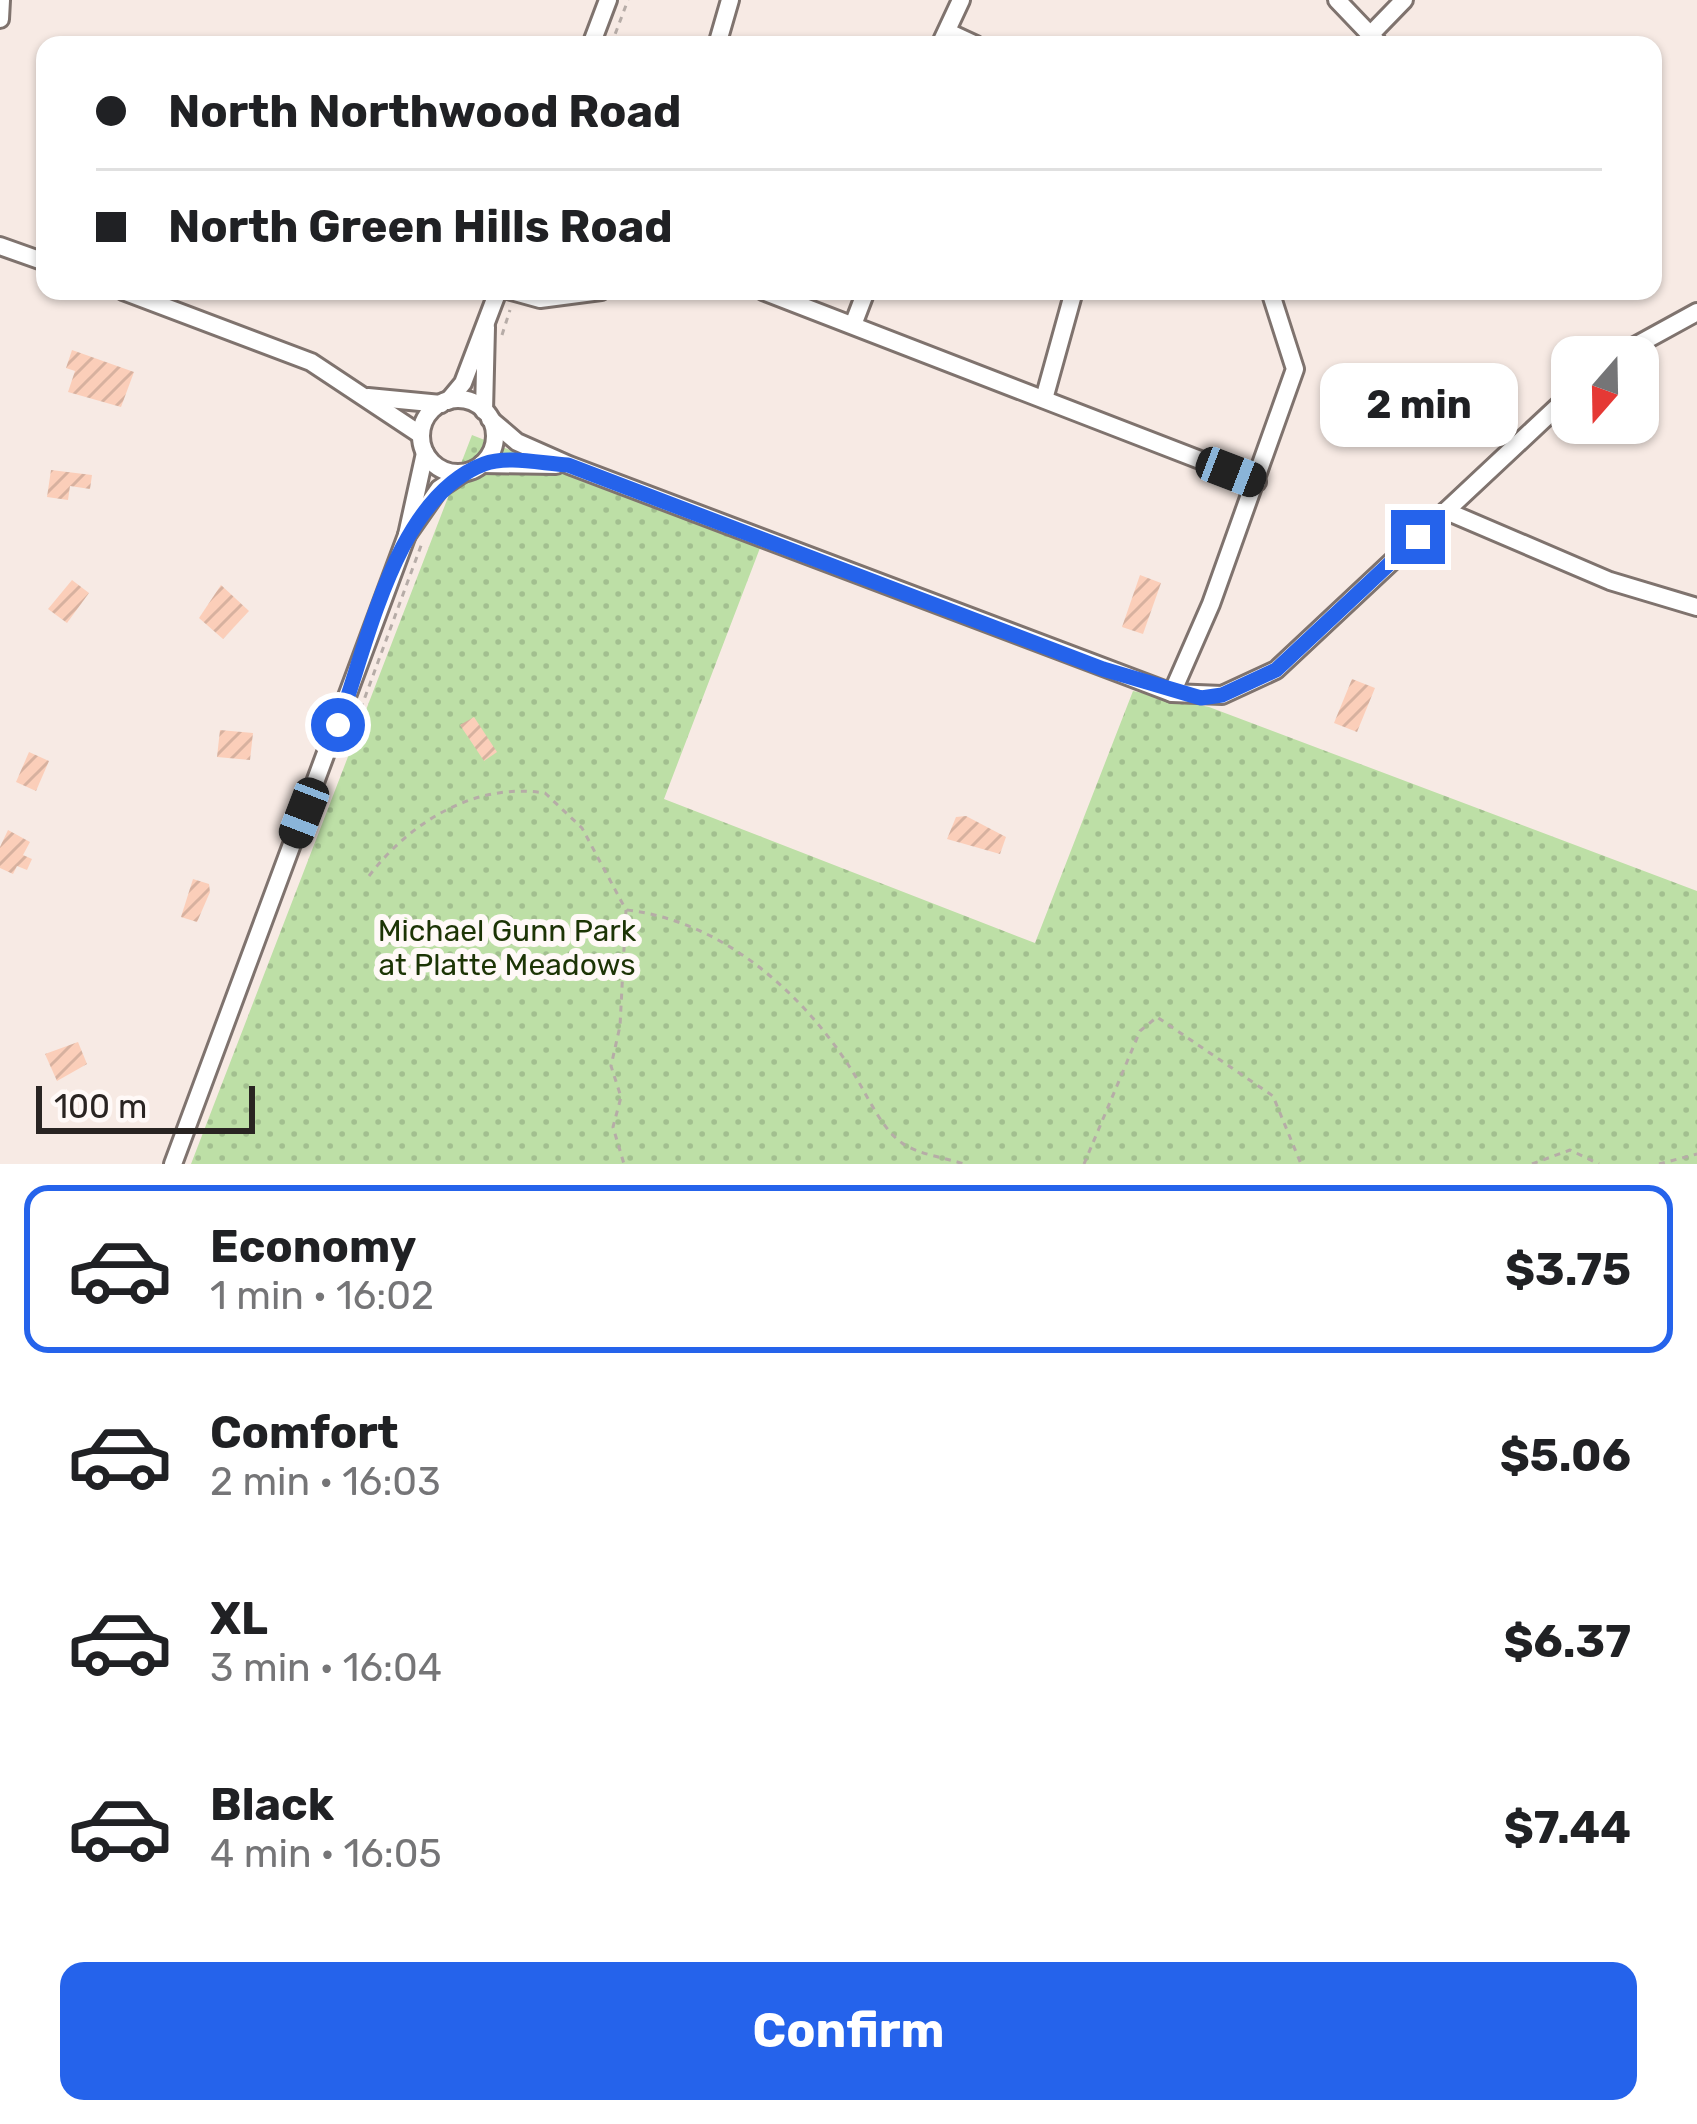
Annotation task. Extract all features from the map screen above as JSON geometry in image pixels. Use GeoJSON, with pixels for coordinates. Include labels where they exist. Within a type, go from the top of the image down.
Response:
{"type":"FeatureCollection","features":[{"type":"Feature","properties":{"kind":"street"},"geometry":{"type":"LineString","coordinates":[[0,19],[1,0]]}},
{"type":"Feature","properties":{"kind":"street"},"geometry":{"type":"LineString","coordinates":[[594,36],[608,0]]}},
{"type":"Feature","properties":{"kind":"street"},"geometry":{"type":"LineString","coordinates":[[720,36],[730,0]]}},
{"type":"Feature","properties":{"kind":"street"},"geometry":{"type":"LineString","coordinates":[[945,36],[961,0]]}},
{"type":"Feature","properties":{"kind":"street"},"geometry":{"type":"LineString","coordinates":[[1337,0],[1372,36]]}},
{"type":"Feature","properties":{"kind":"street"},"geometry":{"type":"LineString","coordinates":[[1379,36],[1404,0]]}},
{"type":"Feature","properties":{"kind":"street"},"geometry":{"type":"LineString","coordinates":[[0,246],[36,259]]}},
{"type":"Feature","properties":{"kind":"street"},"geometry":{"type":"LineString","coordinates":[[148,300],[290,352],[368,397],[423,444],[441,469],[463,473]]}},
{"type":"Feature","properties":{"kind":"street"},"geometry":{"type":"LineString","coordinates":[[173,1164],[407,535],[426,417],[464,383],[495,300]]}},
{"type":"Feature","properties":{"kind":"street"},"geometry":{"type":"LineString","coordinates":[[787,300],[1257,482]]}},
{"type":"Feature","properties":{"kind":"street"},"geometry":{"type":"LineString","coordinates":[[853,325],[863,300]]}},
{"type":"Feature","properties":{"kind":"street"},"geometry":{"type":"LineString","coordinates":[[1043,399],[1071,300]]}},
{"type":"Feature","properties":{"kind":"street"},"geometry":{"type":"LineString","coordinates":[[1172,693],[1257,482],[1295,369],[1274,300]]}},
{"type":"Feature","properties":{"kind":"street"},"geometry":{"type":"LineString","coordinates":[[1653,336],[1697,312]]}},
{"type":"Feature","properties":{"kind":"street"},"geometry":{"type":"LineString","coordinates":[[482,464],[493,448],[487,415],[485,326]]}},
{"type":"Feature","properties":{"kind":"street"},"geometry":{"type":"LineString","coordinates":[[368,397],[466,400],[517,442],[568,465],[1172,693],[1222,695],[1276,670],[1551,412]]}},
{"type":"Feature","properties":{"kind":"street"},"geometry":{"type":"LineString","coordinates":[[407,535],[430,499],[482,464],[568,465]]}},
{"type":"Feature","properties":{"kind":"street"},"geometry":{"type":"LineString","coordinates":[[1446,511],[1610,581],[1697,607]]}},
{"type":"Feature","properties":{"kind":"path"},"geometry":{"type":"LineString","coordinates":[[614,36],[628,0]]}},
{"type":"Feature","properties":{"kind":"path"},"geometry":{"type":"LineString","coordinates":[[501,341],[511,300]]}},
{"type":"Feature","properties":{"kind":"path"},"geometry":{"type":"LineString","coordinates":[[343,757],[426,532]]}},
{"type":"Feature","properties":{"kind":"path"},"geometry":{"type":"LineString","coordinates":[[368,876],[387,852],[428,820],[488,793],[521,789],[545,793],[582,828],[626,910],[620,956],[620,1026],[611,1066],[621,1097],[613,1127],[624,1164]]}},
{"type":"Feature","properties":{"kind":"path"},"geometry":{"type":"LineString","coordinates":[[626,910],[691,923],[742,955],[787,991],[834,1043],[902,1143],[964,1164]]}},
{"type":"Feature","properties":{"kind":"path"},"geometry":{"type":"LineString","coordinates":[[1084,1164],[1140,1031],[1157,1017],[1273,1096],[1301,1164]]}},
{"type":"Feature","properties":{"kind":"path"},"geometry":{"type":"LineString","coordinates":[[1532,1164],[1570,1150],[1599,1164]]}},
{"type":"Feature","properties":{"kind":"path"},"geometry":{"type":"LineString","coordinates":[[1658,1164],[1697,1154]]}},
{"type":"Feature","properties":{"kind":"green space","name":"Michael Gunn Park at Platte Meadows"},"geometry":{"type":"Polygon","coordinates":[[[472,435],[760,548],[664,799],[1035,943],[1133,691],[1209,707],[1697,891],[1697,1164],[191,1164],[472,435]]]}},
{"type":"Feature","properties":{"kind":"building"},"geometry":{"type":"Polygon","coordinates":[[[72,350],[134,372],[121,407],[68,392],[75,371],[66,368],[72,350]]]}},
{"type":"Feature","properties":{"kind":"building"},"geometry":{"type":"Polygon","coordinates":[[[51,470],[92,475],[90,489],[70,486],[68,500],[47,497],[51,470]]]}},
{"type":"Feature","properties":{"kind":"building"},"geometry":{"type":"Polygon","coordinates":[[[1140,575],[1161,583],[1143,634],[1122,627],[1140,575]]]}},
{"type":"Feature","properties":{"kind":"building"},"geometry":{"type":"Polygon","coordinates":[[[72,580],[89,593],[67,623],[48,609],[72,580]]]}},
{"type":"Feature","properties":{"kind":"building"},"geometry":{"type":"Polygon","coordinates":[[[221,585],[249,611],[223,639],[199,618],[221,585]]]}},
{"type":"Feature","properties":{"kind":"building"},"geometry":{"type":"Polygon","coordinates":[[[1352,679],[1375,688],[1357,732],[1334,723],[1352,679]]]}},
{"type":"Feature","properties":{"kind":"building"},"geometry":{"type":"Polygon","coordinates":[[[474,717],[497,752],[484,761],[460,725],[474,717]]]}},
{"type":"Feature","properties":{"kind":"building"},"geometry":{"type":"Polygon","coordinates":[[[220,730],[253,733],[250,760],[217,757],[220,730]]]}},
{"type":"Feature","properties":{"kind":"building"},"geometry":{"type":"Polygon","coordinates":[[[29,752],[49,761],[36,791],[16,782],[29,752]]]}},
{"type":"Feature","properties":{"kind":"building"},"geometry":{"type":"Polygon","coordinates":[[[966,816],[1006,837],[1000,854],[947,839],[956,817],[966,816]]]}},
{"type":"Feature","properties":{"kind":"building"},"geometry":{"type":"Polygon","coordinates":[[[8,830],[30,842],[23,855],[32,859],[27,870],[17,866],[13,874],[0,868],[0,847],[8,830]]]}},
{"type":"Feature","properties":{"kind":"building"},"geometry":{"type":"Polygon","coordinates":[[[193,879],[209,884],[210,892],[197,922],[181,917],[193,879]]]}},
{"type":"Feature","properties":{"kind":"building"},"geometry":{"type":"Polygon","coordinates":[[[78,1042],[87,1064],[57,1081],[45,1054],[78,1042]]]}},
{"type":"Feature","properties":{"kind":"route"},"geometry":{"type":"LineString","coordinates":[[338,725],[407,535],[439,489],[495,461],[568,465],[1103,669],[1201,698],[1222,695],[1276,670],[1418,537]]}}]}
